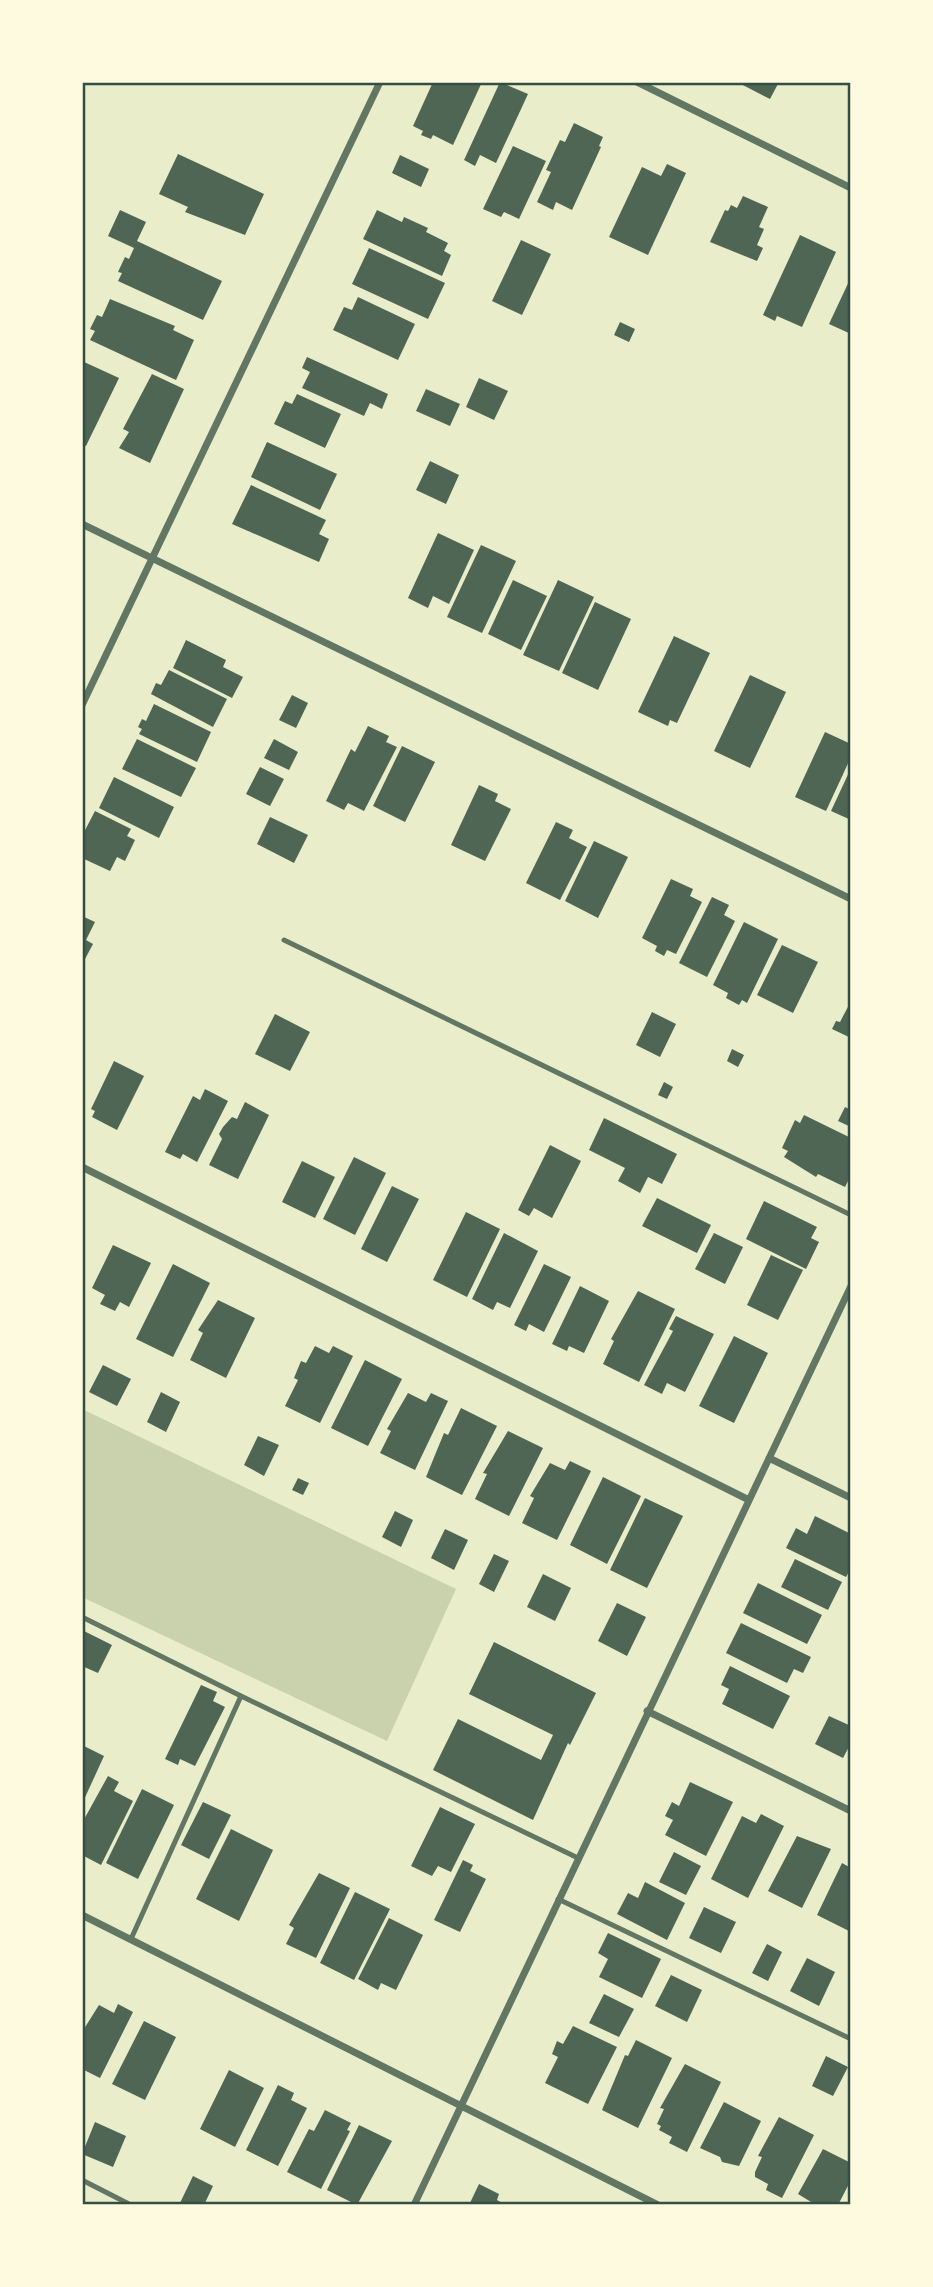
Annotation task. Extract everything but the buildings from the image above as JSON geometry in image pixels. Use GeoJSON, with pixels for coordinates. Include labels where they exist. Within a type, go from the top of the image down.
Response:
{"type":"FeatureCollection","features":[{"type":"Feature","properties":{"kind":"street"},"geometry":{"type":"LineString","coordinates":[[82,705],[380,82]]}},
{"type":"Feature","properties":{"kind":"street"},"geometry":{"type":"LineString","coordinates":[[637,82],[851,188]]}},
{"type":"Feature","properties":{"kind":"street"},"geometry":{"type":"LineString","coordinates":[[82,524],[851,899]]}},
{"type":"Feature","properties":{"kind":"street"},"geometry":{"type":"LineString","coordinates":[[82,1167],[749,1500]]}},
{"type":"Feature","properties":{"kind":"street"},"geometry":{"type":"LineString","coordinates":[[414,2205],[851,1286]]}},
{"type":"Feature","properties":{"kind":"street"},"geometry":{"type":"LineString","coordinates":[[769,1458],[851,1498]]}},
{"type":"Feature","properties":{"kind":"street"},"geometry":{"type":"LineString","coordinates":[[647,1711],[851,1811]]}},
{"type":"Feature","properties":{"kind":"street"},"geometry":{"type":"LineString","coordinates":[[82,1915],[658,2205]]}},
{"type":"Feature","properties":{"kind":"lane"},"geometry":{"type":"LineString","coordinates":[[284,940],[851,1214]]}},
{"type":"Feature","properties":{"kind":"lane"},"geometry":{"type":"LineString","coordinates":[[82,1617],[578,1858]]}},
{"type":"Feature","properties":{"kind":"lane"},"geometry":{"type":"LineString","coordinates":[[131,1939],[242,1696]]}},
{"type":"Feature","properties":{"kind":"lane"},"geometry":{"type":"LineString","coordinates":[[558,1899],[851,2039]]}},
{"type":"Feature","properties":{"kind":"lane"},"geometry":{"type":"LineString","coordinates":[[82,2180],[131,2205]]}},
{"type":"Feature","properties":{"kind":"green space"},"geometry":{"type":"Polygon","coordinates":[[[82,1409],[456,1589],[387,1741],[82,1597],[82,1409]]]}}]}
